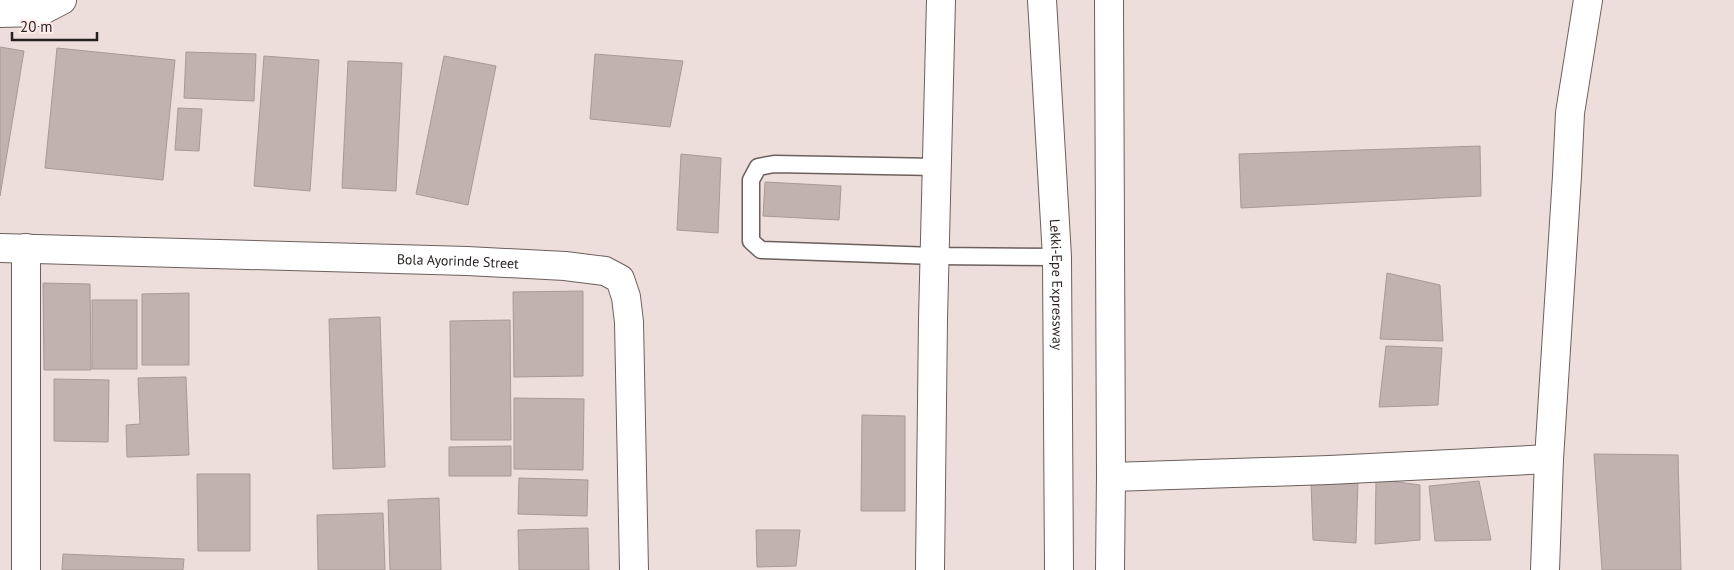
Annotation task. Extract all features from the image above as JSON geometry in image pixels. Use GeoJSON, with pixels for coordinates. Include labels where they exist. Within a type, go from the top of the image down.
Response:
{"type":"FeatureCollection","features":[{"type":"Feature","properties":{"kind":"main road"},"geometry":{"type":"LineString","coordinates":[[0,13],[39,12],[62,0]]}},
{"type":"Feature","properties":{"kind":"main road"},"geometry":{"type":"LineString","coordinates":[[930,570],[941,0]]}},
{"type":"Feature","properties":{"kind":"main road","name":"Lekki-Epe Expressway"},"geometry":{"type":"LineString","coordinates":[[1042,0],[1057,257],[1059,570]]}},
{"type":"Feature","properties":{"kind":"main road"},"geometry":{"type":"LineString","coordinates":[[1108,0],[1110,570]]}},
{"type":"Feature","properties":{"kind":"main road"},"geometry":{"type":"LineString","coordinates":[[1545,570],[1549,459],[1570,113],[1588,0]]}},
{"type":"Feature","properties":{"kind":"main road"},"geometry":{"type":"LineString","coordinates":[[13,248],[26,570]]}},
{"type":"Feature","properties":{"kind":"main road","name":"Bola Ayorinde Street"},"geometry":{"type":"LineString","coordinates":[[13,248],[467,261],[565,266],[605,271],[620,279],[626,297],[629,322],[634,570]]}},
{"type":"Feature","properties":{"kind":"main road"},"geometry":{"type":"LineString","coordinates":[[1111,477],[1329,470],[1549,459]]}},
{"type":"Feature","properties":{"kind":"lane"},"geometry":{"type":"LineString","coordinates":[[937,167],[774,164],[758,167],[751,180],[751,241],[761,250],[935,256],[1057,257]]}},
{"type":"Feature","properties":{"kind":"building"},"geometry":{"type":"Polygon","coordinates":[[[0,47],[24,51],[0,196],[0,47]]]}},
{"type":"Feature","properties":{"kind":"building"},"geometry":{"type":"Polygon","coordinates":[[[57,48],[175,60],[163,180],[45,168],[57,48]]]}},
{"type":"Feature","properties":{"kind":"building"},"geometry":{"type":"Polygon","coordinates":[[[186,52],[256,54],[254,101],[184,98],[186,52]]]}},
{"type":"Feature","properties":{"kind":"building"},"geometry":{"type":"Polygon","coordinates":[[[595,54],[683,61],[670,127],[590,119],[595,54]]]}},
{"type":"Feature","properties":{"kind":"building"},"geometry":{"type":"Polygon","coordinates":[[[264,56],[319,60],[310,191],[254,186],[264,56]]]}},
{"type":"Feature","properties":{"kind":"building"},"geometry":{"type":"Polygon","coordinates":[[[444,56],[496,66],[468,205],[416,194],[444,56]]]}},
{"type":"Feature","properties":{"kind":"building"},"geometry":{"type":"Polygon","coordinates":[[[348,61],[402,63],[396,191],[342,188],[348,61]]]}},
{"type":"Feature","properties":{"kind":"building"},"geometry":{"type":"Polygon","coordinates":[[[178,108],[202,109],[199,151],[175,150],[178,108]]]}},
{"type":"Feature","properties":{"kind":"building"},"geometry":{"type":"Polygon","coordinates":[[[1480,146],[1481,196],[1241,208],[1239,154],[1480,146]]]}},
{"type":"Feature","properties":{"kind":"building"},"geometry":{"type":"Polygon","coordinates":[[[681,154],[721,158],[718,233],[677,230],[681,154]]]}},
{"type":"Feature","properties":{"kind":"building"},"geometry":{"type":"Polygon","coordinates":[[[765,182],[841,186],[839,220],[763,216],[765,182]]]}},
{"type":"Feature","properties":{"kind":"building"},"geometry":{"type":"Polygon","coordinates":[[[1387,273],[1440,285],[1443,341],[1380,339],[1387,273]]]}},
{"type":"Feature","properties":{"kind":"building"},"geometry":{"type":"Polygon","coordinates":[[[43,283],[90,284],[91,370],[44,370],[43,283]]]}},
{"type":"Feature","properties":{"kind":"building"},"geometry":{"type":"Polygon","coordinates":[[[583,291],[583,376],[514,377],[513,292],[583,291]]]}},
{"type":"Feature","properties":{"kind":"building"},"geometry":{"type":"Polygon","coordinates":[[[189,293],[189,365],[142,365],[142,294],[189,293]]]}},
{"type":"Feature","properties":{"kind":"building"},"geometry":{"type":"Polygon","coordinates":[[[92,300],[137,300],[137,369],[92,369],[92,300]]]}},
{"type":"Feature","properties":{"kind":"building"},"geometry":{"type":"Polygon","coordinates":[[[380,317],[385,467],[333,469],[329,319],[380,317]]]}},
{"type":"Feature","properties":{"kind":"building"},"geometry":{"type":"Polygon","coordinates":[[[510,320],[511,440],[451,440],[450,321],[510,320]]]}},
{"type":"Feature","properties":{"kind":"building"},"geometry":{"type":"Polygon","coordinates":[[[1386,346],[1442,348],[1438,405],[1379,407],[1386,346]]]}},
{"type":"Feature","properties":{"kind":"building"},"geometry":{"type":"Polygon","coordinates":[[[186,377],[189,455],[127,457],[126,425],[140,424],[138,378],[186,377]]]}},
{"type":"Feature","properties":{"kind":"building"},"geometry":{"type":"Polygon","coordinates":[[[54,379],[109,380],[108,442],[54,441],[54,379]]]}},
{"type":"Feature","properties":{"kind":"building"},"geometry":{"type":"Polygon","coordinates":[[[514,398],[584,399],[583,470],[514,469],[514,398]]]}},
{"type":"Feature","properties":{"kind":"building"},"geometry":{"type":"Polygon","coordinates":[[[862,415],[905,416],[905,511],[861,511],[862,415]]]}},
{"type":"Feature","properties":{"kind":"building"},"geometry":{"type":"Polygon","coordinates":[[[511,446],[511,476],[449,476],[449,447],[511,446]]]}},
{"type":"Feature","properties":{"kind":"building"},"geometry":{"type":"Polygon","coordinates":[[[1594,454],[1678,455],[1681,570],[1602,570],[1594,454]]]}},
{"type":"Feature","properties":{"kind":"building"},"geometry":{"type":"Polygon","coordinates":[[[197,474],[250,474],[250,551],[198,551],[197,474]]]}},
{"type":"Feature","properties":{"kind":"building"},"geometry":{"type":"Polygon","coordinates":[[[519,478],[588,480],[587,516],[518,514],[519,478]]]}},
{"type":"Feature","properties":{"kind":"building"},"geometry":{"type":"Polygon","coordinates":[[[1376,479],[1420,485],[1420,540],[1375,544],[1376,479]]]}},
{"type":"Feature","properties":{"kind":"building"},"geometry":{"type":"Polygon","coordinates":[[[1358,480],[1356,543],[1313,540],[1311,482],[1358,480]]]}},
{"type":"Feature","properties":{"kind":"building"},"geometry":{"type":"Polygon","coordinates":[[[1479,481],[1491,540],[1435,541],[1429,486],[1479,481]]]}},
{"type":"Feature","properties":{"kind":"building"},"geometry":{"type":"Polygon","coordinates":[[[439,498],[441,570],[390,570],[388,500],[439,498]]]}},
{"type":"Feature","properties":{"kind":"building"},"geometry":{"type":"Polygon","coordinates":[[[383,513],[385,570],[318,570],[317,515],[383,513]]]}},
{"type":"Feature","properties":{"kind":"building"},"geometry":{"type":"Polygon","coordinates":[[[588,528],[589,570],[519,570],[518,530],[588,528]]]}},
{"type":"Feature","properties":{"kind":"building"},"geometry":{"type":"Polygon","coordinates":[[[756,530],[800,530],[796,566],[757,567],[756,530]]]}},
{"type":"Feature","properties":{"kind":"building"},"geometry":{"type":"Polygon","coordinates":[[[63,554],[184,559],[183,570],[62,570],[63,554]]]}}]}
